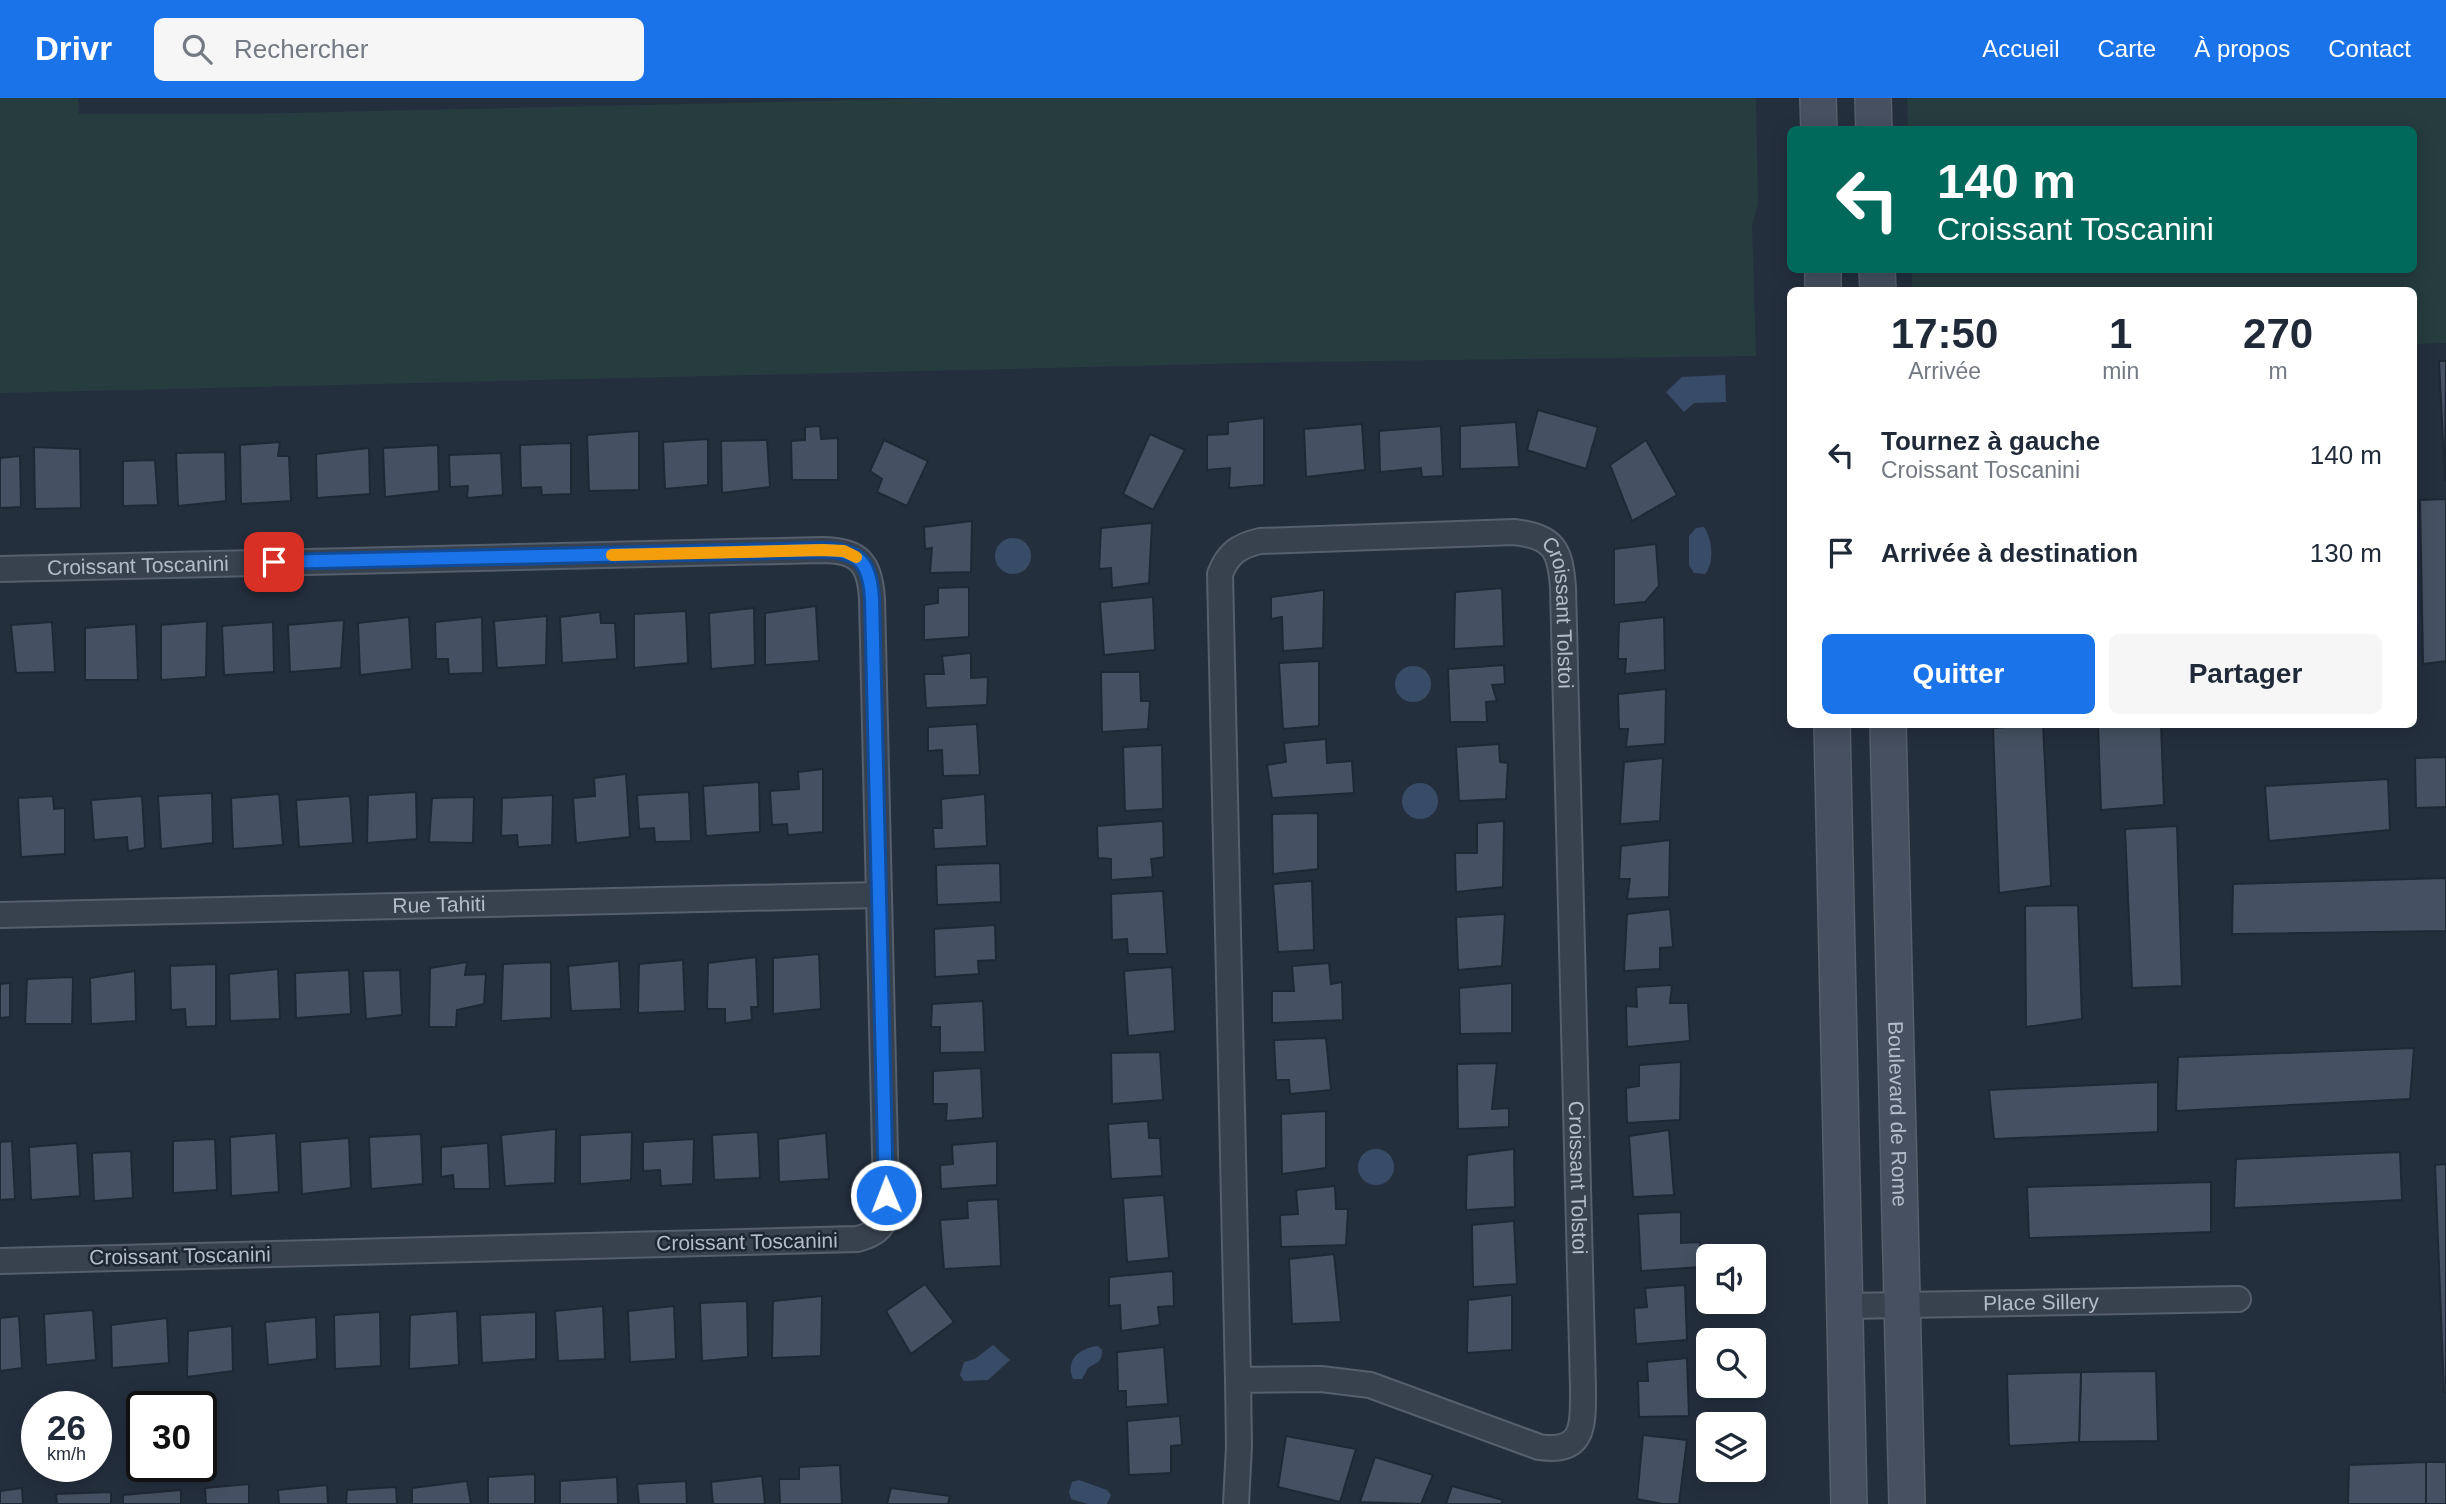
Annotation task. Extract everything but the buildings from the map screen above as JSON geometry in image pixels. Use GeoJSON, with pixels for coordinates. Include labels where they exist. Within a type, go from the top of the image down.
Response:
{"type":"FeatureCollection","features":[{"type":"Feature","properties":{"kind":"main road"},"geometry":{"type":"LineString","coordinates":[[1818,98],[1819,126]]}},
{"type":"Feature","properties":{"kind":"main road"},"geometry":{"type":"LineString","coordinates":[[1873,98],[1874,126]]}},
{"type":"Feature","properties":{"kind":"main road"},"geometry":{"type":"LineString","coordinates":[[1832,728],[1849,1504]]}},
{"type":"Feature","properties":{"kind":"main road","name":"Boulevard de Rome"},"geometry":{"type":"LineString","coordinates":[[1888,728],[1907,1504]]}},
{"type":"Feature","properties":{"kind":"street","name":"Croissant Tolstoi"},"geometry":{"type":"LineString","coordinates":[[1236,1504],[1238,1380],[1220,574],[1233,551],[1259,541],[1514,532],[1547,540],[1557,552],[1563,587],[1583,1388],[1583,1412],[1576,1441],[1566,1448],[1539,1447],[1370,1385],[1321,1380],[1238,1380]]}},
{"type":"Feature","properties":{"kind":"street","name":"Croissant Toscanini"},"geometry":{"type":"LineString","coordinates":[[0,569],[822,550],[844,551],[861,561],[871,580],[886,1195],[884,1221],[879,1230],[870,1236],[844,1240],[0,1261]]}},
{"type":"Feature","properties":{"kind":"street","name":"Rue Tahiti"},"geometry":{"type":"LineString","coordinates":[[0,915],[879,895]]}},
{"type":"Feature","properties":{"kind":"street","name":"Place Sillery"},"geometry":{"type":"LineString","coordinates":[[1845,1306],[2238,1298]]}},
{"type":"Feature","properties":{"kind":"green space"},"geometry":{"type":"Polygon","coordinates":[[[0,98],[78,98],[79,114],[239,114],[952,98],[1756,98],[1758,204],[1752,224],[1756,356],[1298,362],[0,393],[0,98]]]}},
{"type":"Feature","properties":{"kind":"green space"},"geometry":{"type":"Polygon","coordinates":[[[1907,98],[2446,98],[2446,343],[2417,344],[2417,287],[1912,287],[1912,273],[2417,273],[2417,126],[1908,126],[1907,98]]]}},
{"type":"Feature","properties":{"kind":"water"},"geometry":{"type":"Polygon","coordinates":[[[1725,375],[1726,402],[1694,403],[1684,412],[1666,392],[1682,377],[1725,375]]]}},
{"type":"Feature","properties":{"kind":"water"},"geometry":{"type":"Polygon","coordinates":[[[1704,527],[1710,544],[1710,563],[1705,574],[1694,573],[1689,565],[1689,536],[1696,528],[1704,527]]]}},
{"type":"Feature","properties":{"kind":"water"},"geometry":{"type":"Polygon","coordinates":[[[1013,538],[1025,544],[1031,556],[1025,568],[1013,574],[1001,568],[995,556],[1001,544],[1013,538]]]}},
{"type":"Feature","properties":{"kind":"water"},"geometry":{"type":"Polygon","coordinates":[[[1413,666],[1426,671],[1431,684],[1426,697],[1413,702],[1400,697],[1395,684],[1400,671],[1413,666]]]}},
{"type":"Feature","properties":{"kind":"water"},"geometry":{"type":"Polygon","coordinates":[[[1420,783],[1433,788],[1438,801],[1433,814],[1420,819],[1407,814],[1402,801],[1407,788],[1420,783]]]}},
{"type":"Feature","properties":{"kind":"water"},"geometry":{"type":"Polygon","coordinates":[[[1376,1149],[1388,1155],[1394,1167],[1388,1179],[1376,1185],[1364,1179],[1358,1167],[1364,1155],[1376,1149]]]}},
{"type":"Feature","properties":{"kind":"water"},"geometry":{"type":"Polygon","coordinates":[[[993,1345],[1010,1360],[988,1380],[964,1381],[960,1375],[964,1362],[975,1359],[993,1345]]]}},
{"type":"Feature","properties":{"kind":"water"},"geometry":{"type":"Polygon","coordinates":[[[1098,1346],[1102,1350],[1100,1360],[1088,1368],[1082,1379],[1073,1379],[1071,1366],[1076,1356],[1085,1349],[1098,1346]]]}},
{"type":"Feature","properties":{"kind":"water"},"geometry":{"type":"Polygon","coordinates":[[[1079,1480],[1107,1490],[1111,1495],[1107,1504],[1088,1504],[1071,1499],[1069,1492],[1072,1482],[1079,1480]]]}},
{"type":"Feature","properties":{"kind":"slow traffic"},"geometry":{"type":"LineString","coordinates":[[612,555],[835,550],[856,557]]}},
{"type":"Feature","properties":{"kind":"route"},"geometry":{"type":"LineString","coordinates":[[274,562],[822,550],[844,551],[861,561],[871,580],[872,599],[886,1195]]}}]}
